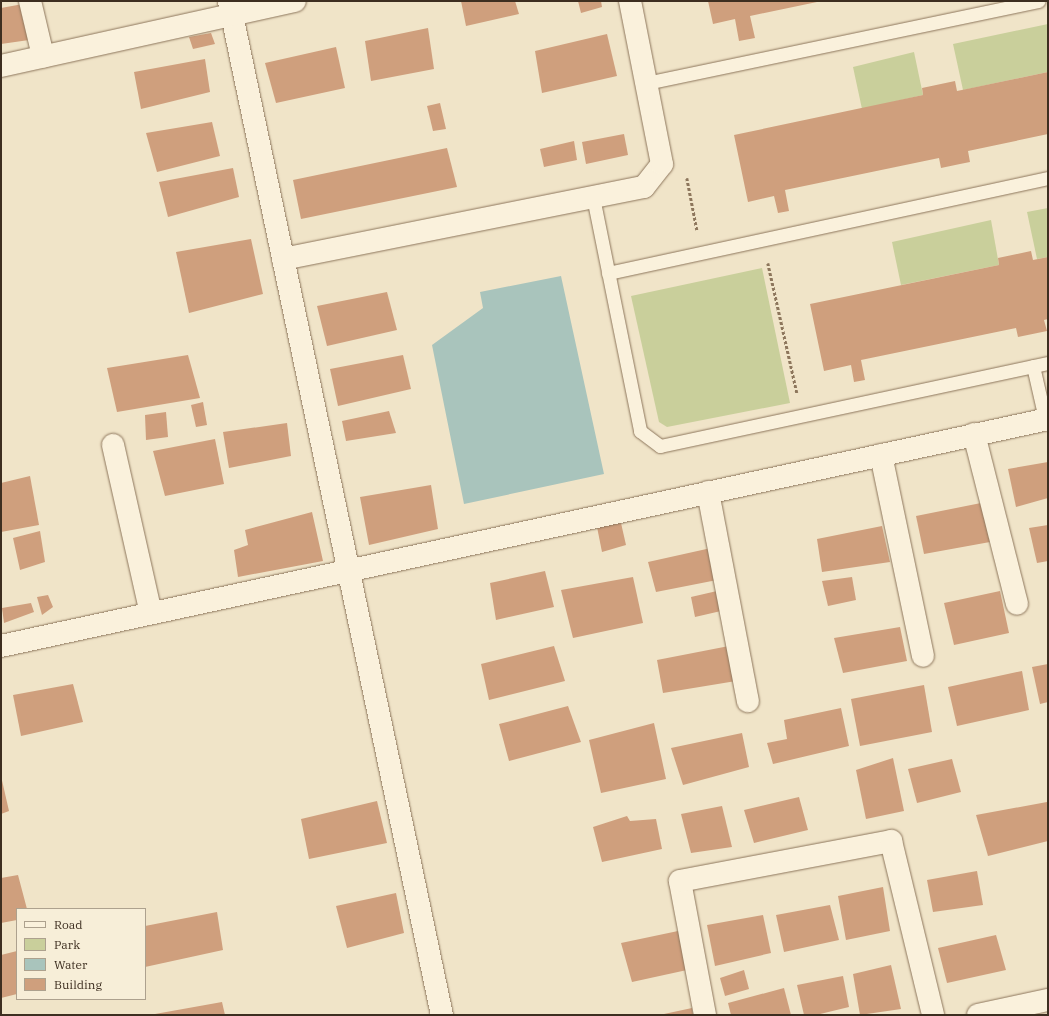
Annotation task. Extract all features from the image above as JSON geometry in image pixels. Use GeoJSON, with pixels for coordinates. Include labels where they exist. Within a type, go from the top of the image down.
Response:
{"type":"FeatureCollection","features":[{"type":"Feature","properties":{"kind":"street"},"geometry":{"type":"LineString","coordinates":[[30,1],[43,56]]}},
{"type":"Feature","properties":{"kind":"street"},"geometry":{"type":"LineString","coordinates":[[1,66],[231,8],[295,1]]}},
{"type":"Feature","properties":{"kind":"street"},"geometry":{"type":"LineString","coordinates":[[283,259],[644,186],[662,164],[630,1]]}},
{"type":"Feature","properties":{"kind":"street"},"geometry":{"type":"LineString","coordinates":[[231,8],[347,570],[442,1015]]}},
{"type":"Feature","properties":{"kind":"street"},"geometry":{"type":"LineString","coordinates":[[1,646],[1046,419]]}},
{"type":"Feature","properties":{"kind":"street"},"geometry":{"type":"LineString","coordinates":[[974,434],[1016,604]]}},
{"type":"Feature","properties":{"kind":"street"},"geometry":{"type":"LineString","coordinates":[[113,445],[151,613]]}},
{"type":"Feature","properties":{"kind":"street"},"geometry":{"type":"LineString","coordinates":[[881,455],[923,656]]}},
{"type":"Feature","properties":{"kind":"street"},"geometry":{"type":"LineString","coordinates":[[708,492],[748,701]]}},
{"type":"Feature","properties":{"kind":"street"},"geometry":{"type":"LineString","coordinates":[[705,1015],[680,882],[891,841],[933,1015]]}},
{"type":"Feature","properties":{"kind":"street"},"geometry":{"type":"LineString","coordinates":[[978,1015],[1048,1000]]}},
{"type":"Feature","properties":{"kind":"lane"},"geometry":{"type":"LineString","coordinates":[[646,83],[1039,1]]}},
{"type":"Feature","properties":{"kind":"lane"},"geometry":{"type":"LineString","coordinates":[[608,273],[1048,178]]}},
{"type":"Feature","properties":{"kind":"lane"},"geometry":{"type":"LineString","coordinates":[[592,197],[640,431],[660,446],[1048,363]]}},
{"type":"Feature","properties":{"kind":"lane"},"geometry":{"type":"LineString","coordinates":[[1033,366],[1046,419]]}},
{"type":"Feature","properties":{"kind":"path"},"geometry":{"type":"LineString","coordinates":[[687,178],[698,234]]}},
{"type":"Feature","properties":{"kind":"path"},"geometry":{"type":"LineString","coordinates":[[763,239],[801,415]]}},
{"type":"Feature","properties":{"kind":"green space"},"geometry":{"type":"Polygon","coordinates":[[[1048,24],[1048,72],[963,90],[953,44],[1048,24]]]}},
{"type":"Feature","properties":{"kind":"green space"},"geometry":{"type":"Polygon","coordinates":[[[914,52],[923,95],[862,109],[853,67],[914,52]]]}},
{"type":"Feature","properties":{"kind":"green space"},"geometry":{"type":"Polygon","coordinates":[[[1048,208],[1048,257],[1037,259],[1027,212],[1048,208]]]}},
{"type":"Feature","properties":{"kind":"green space"},"geometry":{"type":"Polygon","coordinates":[[[991,220],[999,265],[901,285],[892,242],[991,220]]]}},
{"type":"Feature","properties":{"kind":"green space"},"geometry":{"type":"Polygon","coordinates":[[[762,268],[790,403],[667,427],[659,422],[631,296],[762,268]]]}},
{"type":"Feature","properties":{"kind":"water"},"geometry":{"type":"Polygon","coordinates":[[[561,276],[604,474],[464,504],[432,345],[483,308],[480,292],[561,276]]]}},
{"type":"Feature","properties":{"kind":"building"},"geometry":{"type":"Polygon","coordinates":[[[461,1],[515,1],[519,14],[466,26],[461,1]]]}},
{"type":"Feature","properties":{"kind":"building"},"geometry":{"type":"Polygon","coordinates":[[[578,1],[601,1],[602,7],[581,13],[578,1]]]}},
{"type":"Feature","properties":{"kind":"building"},"geometry":{"type":"Polygon","coordinates":[[[708,1],[817,2],[750,16],[755,38],[739,41],[735,19],[713,24],[708,1]]]}},
{"type":"Feature","properties":{"kind":"building"},"geometry":{"type":"Polygon","coordinates":[[[23,4],[29,40],[1,44],[1,8],[23,4]]]}},
{"type":"Feature","properties":{"kind":"building"},"geometry":{"type":"Polygon","coordinates":[[[428,28],[434,69],[371,81],[365,41],[428,28]]]}},
{"type":"Feature","properties":{"kind":"building"},"geometry":{"type":"Polygon","coordinates":[[[211,33],[215,44],[193,49],[189,37],[211,33]]]}},
{"type":"Feature","properties":{"kind":"building"},"geometry":{"type":"Polygon","coordinates":[[[607,34],[617,76],[542,93],[535,51],[607,34]]]}},
{"type":"Feature","properties":{"kind":"building"},"geometry":{"type":"Polygon","coordinates":[[[336,47],[345,88],[276,103],[265,63],[336,47]]]}},
{"type":"Feature","properties":{"kind":"building"},"geometry":{"type":"Polygon","coordinates":[[[205,59],[210,92],[141,109],[134,72],[205,59]]]}},
{"type":"Feature","properties":{"kind":"building"},"geometry":{"type":"Polygon","coordinates":[[[1048,72],[1048,134],[968,151],[970,162],[941,168],[939,158],[785,190],[789,211],[778,213],[774,196],[748,202],[734,135],[923,95],[922,88],[955,81],[957,91],[1048,72]]]}},
{"type":"Feature","properties":{"kind":"building"},"geometry":{"type":"Polygon","coordinates":[[[440,103],[446,129],[433,131],[427,106],[440,103]]]}},
{"type":"Feature","properties":{"kind":"building"},"geometry":{"type":"Polygon","coordinates":[[[212,122],[220,156],[157,172],[146,133],[212,122]]]}},
{"type":"Feature","properties":{"kind":"building"},"geometry":{"type":"Polygon","coordinates":[[[624,134],[628,155],[586,164],[582,142],[624,134]]]}},
{"type":"Feature","properties":{"kind":"building"},"geometry":{"type":"Polygon","coordinates":[[[574,141],[577,160],[544,167],[540,149],[574,141]]]}},
{"type":"Feature","properties":{"kind":"building"},"geometry":{"type":"Polygon","coordinates":[[[447,148],[457,187],[301,219],[293,180],[447,148]]]}},
{"type":"Feature","properties":{"kind":"building"},"geometry":{"type":"Polygon","coordinates":[[[233,168],[239,197],[168,217],[159,182],[233,168]]]}},
{"type":"Feature","properties":{"kind":"building"},"geometry":{"type":"Polygon","coordinates":[[[251,239],[263,294],[189,313],[176,252],[251,239]]]}},
{"type":"Feature","properties":{"kind":"building"},"geometry":{"type":"Polygon","coordinates":[[[1031,251],[1033,260],[1048,257],[1048,319],[1044,320],[1047,331],[1018,337],[1016,328],[861,360],[865,380],[854,382],[851,365],[824,371],[810,304],[999,265],[998,258],[1031,251]]]}},
{"type":"Feature","properties":{"kind":"building"},"geometry":{"type":"Polygon","coordinates":[[[387,292],[397,330],[327,346],[317,306],[387,292]]]}},
{"type":"Feature","properties":{"kind":"building"},"geometry":{"type":"Polygon","coordinates":[[[188,355],[200,398],[117,412],[107,368],[188,355]]]}},
{"type":"Feature","properties":{"kind":"building"},"geometry":{"type":"Polygon","coordinates":[[[403,355],[411,389],[338,406],[330,369],[403,355]]]}},
{"type":"Feature","properties":{"kind":"building"},"geometry":{"type":"Polygon","coordinates":[[[203,402],[207,425],[196,427],[191,405],[203,402]]]}},
{"type":"Feature","properties":{"kind":"building"},"geometry":{"type":"Polygon","coordinates":[[[389,411],[396,433],[346,441],[342,421],[389,411]]]}},
{"type":"Feature","properties":{"kind":"building"},"geometry":{"type":"Polygon","coordinates":[[[166,412],[168,437],[146,440],[145,415],[166,412]]]}},
{"type":"Feature","properties":{"kind":"building"},"geometry":{"type":"Polygon","coordinates":[[[287,423],[291,456],[229,468],[223,432],[287,423]]]}},
{"type":"Feature","properties":{"kind":"building"},"geometry":{"type":"Polygon","coordinates":[[[215,439],[224,484],[165,496],[153,451],[215,439]]]}},
{"type":"Feature","properties":{"kind":"building"},"geometry":{"type":"Polygon","coordinates":[[[1048,462],[1048,498],[1016,507],[1008,469],[1048,462]]]}},
{"type":"Feature","properties":{"kind":"building"},"geometry":{"type":"Polygon","coordinates":[[[30,476],[39,525],[1,532],[1,483],[30,476]]]}},
{"type":"Feature","properties":{"kind":"building"},"geometry":{"type":"Polygon","coordinates":[[[431,485],[438,529],[369,545],[360,497],[431,485]]]}},
{"type":"Feature","properties":{"kind":"building"},"geometry":{"type":"Polygon","coordinates":[[[981,503],[990,542],[924,554],[916,516],[981,503]]]}},
{"type":"Feature","properties":{"kind":"building"},"geometry":{"type":"Polygon","coordinates":[[[312,512],[323,561],[238,577],[234,550],[248,545],[245,530],[312,512]]]}},
{"type":"Feature","properties":{"kind":"building"},"geometry":{"type":"Polygon","coordinates":[[[621,523],[626,545],[602,552],[597,527],[621,523]]]}},
{"type":"Feature","properties":{"kind":"building"},"geometry":{"type":"Polygon","coordinates":[[[1048,525],[1048,561],[1037,563],[1029,528],[1048,525]]]}},
{"type":"Feature","properties":{"kind":"building"},"geometry":{"type":"Polygon","coordinates":[[[882,526],[890,562],[822,572],[817,539],[882,526]]]}},
{"type":"Feature","properties":{"kind":"building"},"geometry":{"type":"Polygon","coordinates":[[[40,531],[45,562],[20,570],[13,538],[40,531]]]}},
{"type":"Feature","properties":{"kind":"building"},"geometry":{"type":"Polygon","coordinates":[[[711,548],[717,580],[656,592],[648,562],[711,548]]]}},
{"type":"Feature","properties":{"kind":"building"},"geometry":{"type":"Polygon","coordinates":[[[545,571],[554,607],[496,620],[490,583],[545,571]]]}},
{"type":"Feature","properties":{"kind":"building"},"geometry":{"type":"Polygon","coordinates":[[[633,577],[643,623],[573,638],[561,590],[633,577]]]}},
{"type":"Feature","properties":{"kind":"building"},"geometry":{"type":"Polygon","coordinates":[[[852,577],[856,600],[828,606],[822,581],[852,577]]]}},
{"type":"Feature","properties":{"kind":"building"},"geometry":{"type":"Polygon","coordinates":[[[717,591],[721,611],[695,617],[691,597],[717,591]]]}},
{"type":"Feature","properties":{"kind":"building"},"geometry":{"type":"Polygon","coordinates":[[[1000,591],[1009,633],[954,645],[944,603],[1000,591]]]}},
{"type":"Feature","properties":{"kind":"building"},"geometry":{"type":"Polygon","coordinates":[[[48,595],[53,607],[42,615],[37,597],[48,595]]]}},
{"type":"Feature","properties":{"kind":"building"},"geometry":{"type":"Polygon","coordinates":[[[31,603],[34,612],[4,623],[2,608],[31,603]]]}},
{"type":"Feature","properties":{"kind":"building"},"geometry":{"type":"Polygon","coordinates":[[[900,627],[907,661],[843,673],[834,638],[900,627]]]}},
{"type":"Feature","properties":{"kind":"building"},"geometry":{"type":"Polygon","coordinates":[[[554,646],[565,681],[489,700],[481,664],[554,646]]]}},
{"type":"Feature","properties":{"kind":"building"},"geometry":{"type":"Polygon","coordinates":[[[729,646],[736,681],[663,693],[657,660],[729,646]]]}},
{"type":"Feature","properties":{"kind":"building"},"geometry":{"type":"Polygon","coordinates":[[[1048,664],[1048,702],[1040,704],[1032,667],[1048,664]]]}},
{"type":"Feature","properties":{"kind":"building"},"geometry":{"type":"Polygon","coordinates":[[[1022,671],[1029,710],[957,726],[948,687],[1022,671]]]}},
{"type":"Feature","properties":{"kind":"building"},"geometry":{"type":"Polygon","coordinates":[[[73,684],[83,722],[21,736],[13,695],[73,684]]]}},
{"type":"Feature","properties":{"kind":"building"},"geometry":{"type":"Polygon","coordinates":[[[924,685],[932,732],[860,746],[851,699],[924,685]]]}},
{"type":"Feature","properties":{"kind":"building"},"geometry":{"type":"Polygon","coordinates":[[[568,706],[581,742],[509,761],[499,724],[568,706]]]}},
{"type":"Feature","properties":{"kind":"building"},"geometry":{"type":"Polygon","coordinates":[[[841,708],[849,746],[773,764],[767,743],[787,739],[784,720],[841,708]]]}},
{"type":"Feature","properties":{"kind":"building"},"geometry":{"type":"Polygon","coordinates":[[[654,723],[666,779],[601,793],[589,740],[654,723]]]}},
{"type":"Feature","properties":{"kind":"building"},"geometry":{"type":"Polygon","coordinates":[[[742,733],[749,767],[683,785],[671,748],[742,733]]]}},
{"type":"Feature","properties":{"kind":"building"},"geometry":{"type":"Polygon","coordinates":[[[893,758],[904,811],[866,819],[856,770],[893,758]]]}},
{"type":"Feature","properties":{"kind":"building"},"geometry":{"type":"Polygon","coordinates":[[[952,759],[961,792],[917,803],[908,769],[952,759]]]}},
{"type":"Feature","properties":{"kind":"building"},"geometry":{"type":"Polygon","coordinates":[[[1,776],[9,811],[1,814],[1,776]]]}},
{"type":"Feature","properties":{"kind":"building"},"geometry":{"type":"Polygon","coordinates":[[[799,797],[808,830],[754,843],[744,810],[799,797]]]}},
{"type":"Feature","properties":{"kind":"building"},"geometry":{"type":"Polygon","coordinates":[[[377,801],[387,843],[309,859],[301,819],[377,801]]]}},
{"type":"Feature","properties":{"kind":"building"},"geometry":{"type":"Polygon","coordinates":[[[1047,802],[1048,841],[988,856],[976,815],[1047,802]]]}},
{"type":"Feature","properties":{"kind":"building"},"geometry":{"type":"Polygon","coordinates":[[[722,806],[732,847],[691,853],[681,814],[722,806]]]}},
{"type":"Feature","properties":{"kind":"building"},"geometry":{"type":"Polygon","coordinates":[[[627,816],[630,821],[656,819],[662,849],[602,862],[593,827],[627,816]]]}},
{"type":"Feature","properties":{"kind":"building"},"geometry":{"type":"Polygon","coordinates":[[[977,871],[983,905],[933,912],[927,880],[977,871]]]}},
{"type":"Feature","properties":{"kind":"building"},"geometry":{"type":"Polygon","coordinates":[[[18,875],[27,908],[16,908],[16,920],[1,923],[1,878],[18,875]]]}},
{"type":"Feature","properties":{"kind":"building"},"geometry":{"type":"Polygon","coordinates":[[[883,887],[890,931],[846,940],[838,896],[883,887]]]}},
{"type":"Feature","properties":{"kind":"building"},"geometry":{"type":"Polygon","coordinates":[[[396,893],[404,933],[347,948],[336,906],[396,893]]]}},
{"type":"Feature","properties":{"kind":"building"},"geometry":{"type":"Polygon","coordinates":[[[830,905],[839,940],[784,952],[776,915],[830,905]]]}},
{"type":"Feature","properties":{"kind":"building"},"geometry":{"type":"Polygon","coordinates":[[[217,912],[223,950],[146,967],[146,926],[217,912]]]}},
{"type":"Feature","properties":{"kind":"building"},"geometry":{"type":"Polygon","coordinates":[[[763,915],[771,953],[715,966],[707,925],[763,915]]]}},
{"type":"Feature","properties":{"kind":"building"},"geometry":{"type":"Polygon","coordinates":[[[678,931],[687,970],[632,982],[621,943],[678,931]]]}},
{"type":"Feature","properties":{"kind":"building"},"geometry":{"type":"Polygon","coordinates":[[[996,935],[1006,970],[947,983],[938,948],[996,935]]]}},
{"type":"Feature","properties":{"kind":"building"},"geometry":{"type":"Polygon","coordinates":[[[16,951],[16,994],[1,998],[1,955],[16,951]]]}},
{"type":"Feature","properties":{"kind":"building"},"geometry":{"type":"Polygon","coordinates":[[[891,965],[901,1009],[860,1015],[853,974],[891,965]]]}},
{"type":"Feature","properties":{"kind":"building"},"geometry":{"type":"Polygon","coordinates":[[[744,970],[749,989],[725,996],[720,978],[744,970]]]}},
{"type":"Feature","properties":{"kind":"building"},"geometry":{"type":"Polygon","coordinates":[[[843,976],[849,1007],[816,1015],[804,1015],[797,985],[843,976]]]}},
{"type":"Feature","properties":{"kind":"building"},"geometry":{"type":"Polygon","coordinates":[[[784,988],[791,1015],[731,1015],[728,1003],[784,988]]]}},
{"type":"Feature","properties":{"kind":"building"},"geometry":{"type":"Polygon","coordinates":[[[222,1002],[225,1015],[155,1015],[155,1014],[222,1002]]]}},
{"type":"Feature","properties":{"kind":"building"},"geometry":{"type":"Polygon","coordinates":[[[692,1008],[693,1015],[664,1015],[664,1014],[692,1008]]]}}]}
